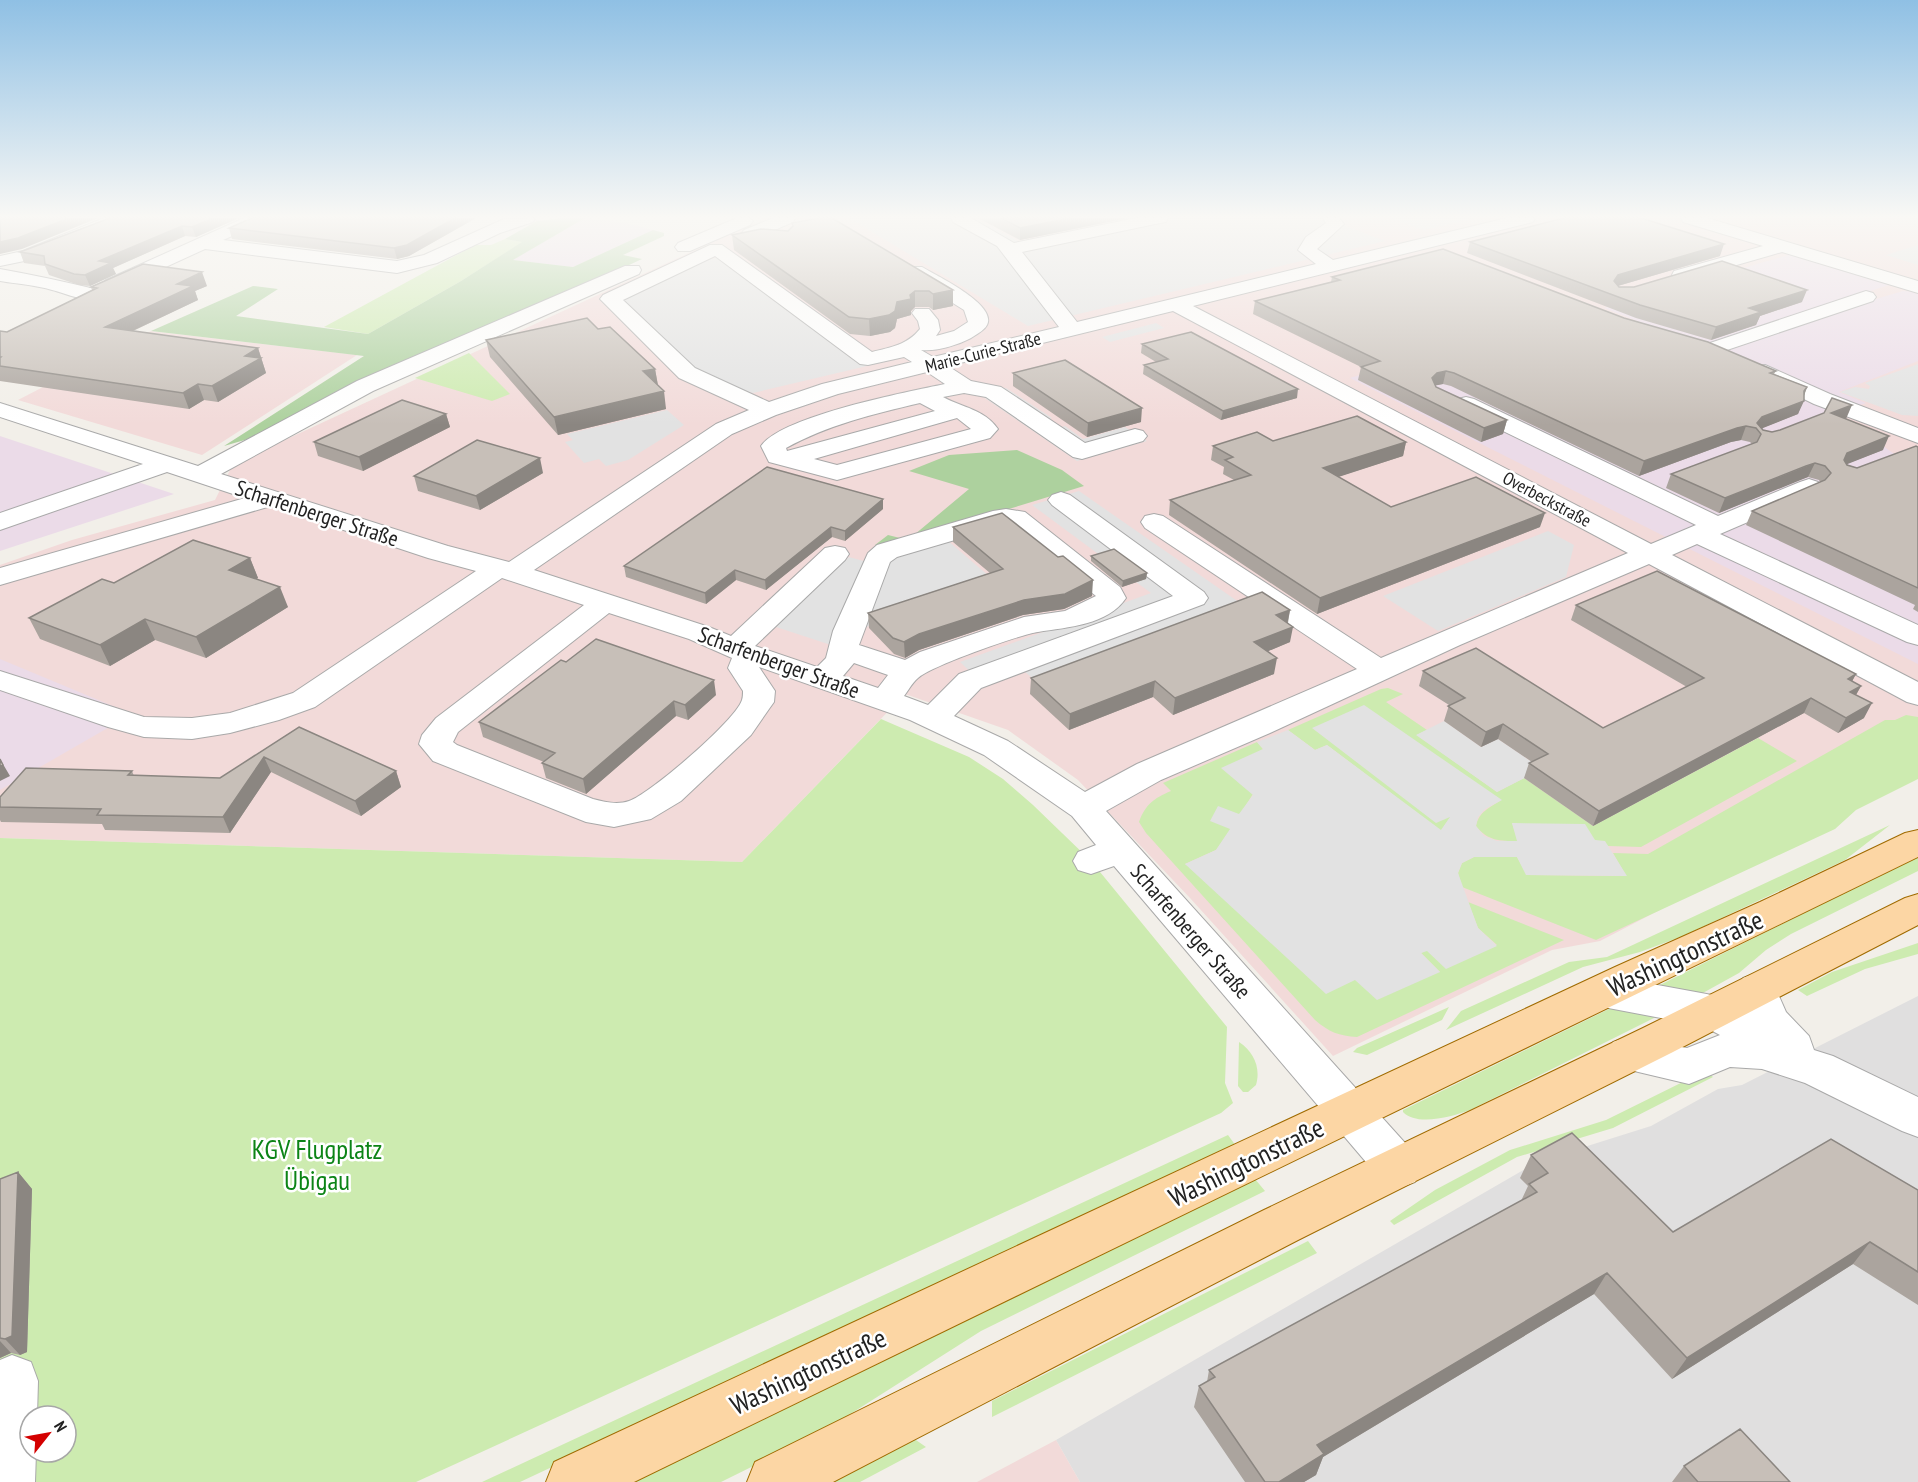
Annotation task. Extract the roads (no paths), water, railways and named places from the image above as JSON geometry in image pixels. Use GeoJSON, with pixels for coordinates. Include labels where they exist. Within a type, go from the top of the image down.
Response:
{"type":"FeatureCollection","features":[{"type":"Feature","properties":{"kind":"main road","name":"Washingtonstraße"},"geometry":{"type":"LineString","coordinates":[[574,1482],[1918,842]]}},
{"type":"Feature","properties":{"kind":"main road"},"geometry":{"type":"LineString","coordinates":[[775,1482],[1918,908]]}},
{"type":"Feature","properties":{"kind":"street"},"geometry":{"type":"LineString","coordinates":[[63,287],[74,292],[92,294]]}},
{"type":"Feature","properties":{"kind":"street"},"geometry":{"type":"LineString","coordinates":[[66,306],[107,287]]}},
{"type":"Feature","properties":{"kind":"street"},"geometry":{"type":"LineString","coordinates":[[200,475],[365,386],[604,287]]}},
{"type":"Feature","properties":{"kind":"street"},"geometry":{"type":"LineString","coordinates":[[634,287],[615,296],[610,300],[611,302],[687,373],[768,410]]}},
{"type":"Feature","properties":{"kind":"street"},"geometry":{"type":"LineString","coordinates":[[769,287],[868,359],[961,335],[978,324],[978,316],[972,306],[942,287]]}},
{"type":"Feature","properties":{"kind":"street"},"geometry":{"type":"LineString","coordinates":[[1039,287],[1072,330]]}},
{"type":"Feature","properties":{"kind":"street","name":"Marie-Curie-Straße"},"geometry":{"type":"LineString","coordinates":[[0,680],[118,720],[152,728],[192,728],[229,724],[268,714],[304,700],[724,429],[768,410],[830,389],[1244,287]]}},
{"type":"Feature","properties":{"kind":"street"},"geometry":{"type":"LineString","coordinates":[[1815,296],[1842,305]]}},
{"type":"Feature","properties":{"kind":"street"},"geometry":{"type":"LineString","coordinates":[[1866,297],[1702,346],[1784,379],[1816,408],[1911,447]]}},
{"type":"Feature","properties":{"kind":"street","name":"Overbeckstraße"},"geometry":{"type":"LineString","coordinates":[[1175,304],[1918,695]]}},
{"type":"Feature","properties":{"kind":"street"},"geometry":{"type":"LineString","coordinates":[[907,350],[921,341],[930,330],[928,320],[922,313]]}},
{"type":"Feature","properties":{"kind":"street"},"geometry":{"type":"LineString","coordinates":[[907,350],[964,386],[993,392],[1082,452],[1135,436]]}},
{"type":"Feature","properties":{"kind":"street"},"geometry":{"type":"LineString","coordinates":[[926,397],[950,410],[962,411],[986,429],[982,433],[837,473],[778,456],[773,447],[800,431],[850,412],[926,397],[964,386]]}},
{"type":"Feature","properties":{"kind":"street"},"geometry":{"type":"LineString","coordinates":[[1442,393],[1637,488],[1706,529],[1918,636]]}},
{"type":"Feature","properties":{"kind":"street","name":"Scharfenberger Straße"},"geometry":{"type":"LineString","coordinates":[[0,410],[438,552],[506,570],[699,633],[742,652],[933,718],[996,748],[1084,808],[1106,855],[1399,1167]]}},
{"type":"Feature","properties":{"kind":"street"},"geometry":{"type":"LineString","coordinates":[[788,459],[947,415],[950,410]]}},
{"type":"Feature","properties":{"kind":"street"},"geometry":{"type":"LineString","coordinates":[[0,522],[167,465]]}},
{"type":"Feature","properties":{"kind":"street"},"geometry":{"type":"LineString","coordinates":[[1637,488],[1668,476]]}},
{"type":"Feature","properties":{"kind":"street"},"geometry":{"type":"LineString","coordinates":[[1084,808],[1149,772],[1706,529],[1809,487]]}},
{"type":"Feature","properties":{"kind":"street"},"geometry":{"type":"LineString","coordinates":[[0,577],[272,498]]}},
{"type":"Feature","properties":{"kind":"street"},"geometry":{"type":"LineString","coordinates":[[933,718],[970,681],[1194,598],[1061,500]]}},
{"type":"Feature","properties":{"kind":"street"},"geometry":{"type":"LineString","coordinates":[[822,679],[840,661],[878,558],[887,551],[1006,516],[1016,518],[1104,586],[1112,598],[1105,605],[1064,619],[1050,623],[1034,623],[931,658],[907,671],[885,700]]}},
{"type":"Feature","properties":{"kind":"street"},"geometry":{"type":"LineString","coordinates":[[1154,522],[1380,671]]}},
{"type":"Feature","properties":{"kind":"street"},"geometry":{"type":"LineString","coordinates":[[605,602],[447,726],[438,735],[436,744],[445,753],[586,810],[614,815],[639,811],[669,793],[739,728],[758,702],[759,691],[743,668],[742,652],[835,554]]}},
{"type":"Feature","properties":{"kind":"street"},"geometry":{"type":"LineString","coordinates":[[843,649],[907,671]]}},
{"type":"Feature","properties":{"kind":"street"},"geometry":{"type":"LineString","coordinates":[[1757,988],[1768,1021],[1818,1069]]}},
{"type":"Feature","properties":{"kind":"street"},"geometry":{"type":"LineString","coordinates":[[1603,991],[1712,1011],[1818,1069],[1918,1118]]}},
{"type":"Feature","properties":{"kind":"street"},"geometry":{"type":"LineString","coordinates":[[1628,1054],[1689,1066],[1727,1050],[1762,1052],[1818,1069]]}},
{"type":"Feature","properties":{"kind":"street"},"geometry":{"type":"LineString","coordinates":[[7,1482],[12,1381]]}},
{"type":"Feature","properties":{"kind":"park label","name":"KGV Flugplatz Übigau"},"geometry":{"type":"Point","coordinates":[317,1164]}}]}
